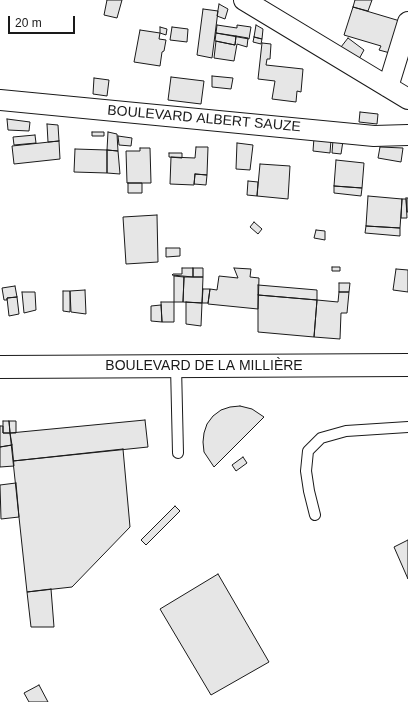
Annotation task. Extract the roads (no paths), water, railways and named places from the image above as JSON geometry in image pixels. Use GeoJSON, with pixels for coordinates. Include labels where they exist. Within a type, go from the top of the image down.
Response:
{"type":"FeatureCollection","features":[{"type":"Feature","properties":{"kind":"main road","name":"BOULEVARD DE LA MILLIÈRE"},"geometry":{"type":"LineString","coordinates":[[0,368],[408,365]]}},
{"type":"Feature","properties":{"kind":"street"},"geometry":{"type":"LineString","coordinates":[[244,0],[408,100]]}},
{"type":"Feature","properties":{"kind":"street"},"geometry":{"type":"LineString","coordinates":[[388,87],[408,22]]}},
{"type":"Feature","properties":{"kind":"street","name":"BOULEVARD ALBERT SAUZE"},"geometry":{"type":"LineString","coordinates":[[0,100],[374,136],[408,135]]}},
{"type":"Feature","properties":{"kind":"lane"},"geometry":{"type":"LineString","coordinates":[[176,366],[178,453]]}},
{"type":"Feature","properties":{"kind":"lane"},"geometry":{"type":"LineString","coordinates":[[315,515],[306,471],[308,451],[321,438],[346,431],[408,427]]}}]}
